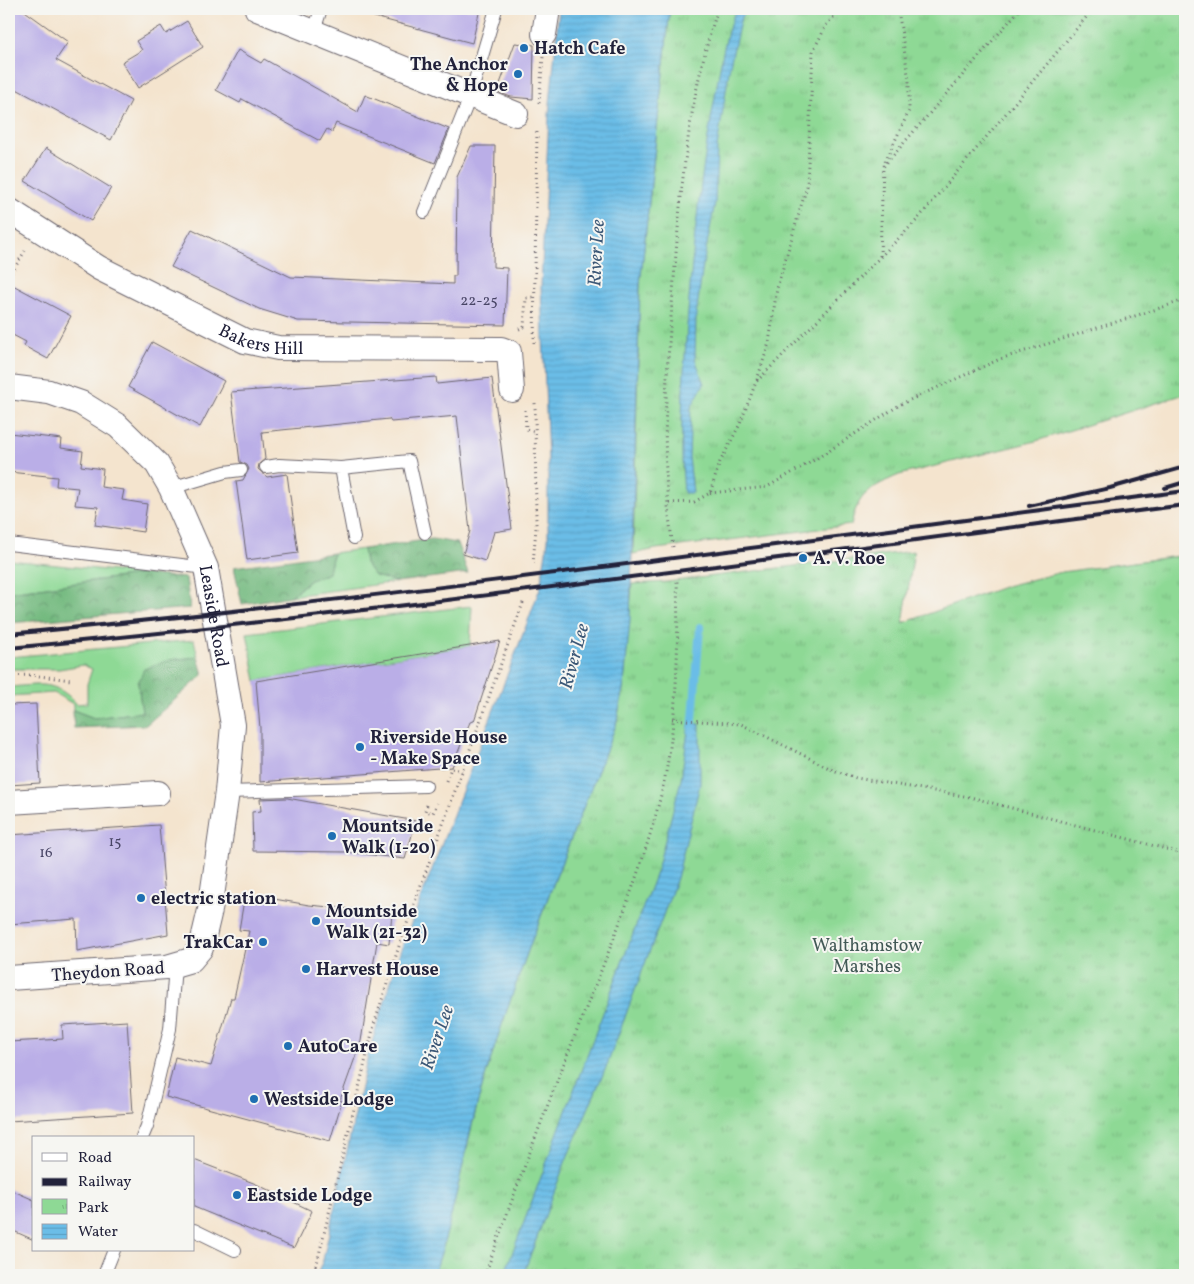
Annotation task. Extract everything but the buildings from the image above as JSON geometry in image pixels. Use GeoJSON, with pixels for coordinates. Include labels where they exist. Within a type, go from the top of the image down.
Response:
{"type":"FeatureCollection","features":[{"type":"Feature","properties":{"kind":"street"},"geometry":{"type":"LineString","coordinates":[[257,9],[470,97],[531,115]]}},
{"type":"Feature","properties":{"kind":"street"},"geometry":{"type":"LineString","coordinates":[[544,34],[548,9]]}},
{"type":"Feature","properties":{"kind":"street","name":"Bakers Hill"},"geometry":{"type":"LineString","coordinates":[[9,210],[99,268],[245,341],[278,348],[501,349],[508,352]]}},
{"type":"Feature","properties":{"kind":"street"},"geometry":{"type":"LineString","coordinates":[[508,352],[512,390]]}},
{"type":"Feature","properties":{"kind":"street","name":"Leaside Road"},"geometry":{"type":"LineString","coordinates":[[9,387],[49,392],[81,403],[118,426],[157,464],[171,488],[206,568],[233,725],[227,792],[210,910],[200,948]]}},
{"type":"Feature","properties":{"kind":"street"},"geometry":{"type":"LineString","coordinates":[[9,802],[158,793]]}},
{"type":"Feature","properties":{"kind":"street","name":"Theydon Road"},"geometry":{"type":"LineString","coordinates":[[9,978],[175,966],[191,960],[200,948]]}},
{"type":"Feature","properties":{"kind":"lane"},"geometry":{"type":"LineString","coordinates":[[314,31],[321,9]]}},
{"type":"Feature","properties":{"kind":"lane"},"geometry":{"type":"LineString","coordinates":[[424,212],[470,97],[496,9]]}},
{"type":"Feature","properties":{"kind":"lane"},"geometry":{"type":"LineString","coordinates":[[266,467],[279,465],[341,468],[409,461],[425,533]]}},
{"type":"Feature","properties":{"kind":"lane"},"geometry":{"type":"LineString","coordinates":[[341,468],[354,538]]}},
{"type":"Feature","properties":{"kind":"lane"},"geometry":{"type":"LineString","coordinates":[[171,488],[225,472],[241,470]]}},
{"type":"Feature","properties":{"kind":"lane"},"geometry":{"type":"LineString","coordinates":[[9,544],[206,568]]}},
{"type":"Feature","properties":{"kind":"lane"},"geometry":{"type":"LineString","coordinates":[[227,792],[426,786]]}},
{"type":"Feature","properties":{"kind":"lane"},"geometry":{"type":"LineString","coordinates":[[143,1136],[147,1126],[170,1029],[175,966]]}},
{"type":"Feature","properties":{"kind":"lane"},"geometry":{"type":"LineString","coordinates":[[195,1230],[235,1250]]}},
{"type":"Feature","properties":{"kind":"lane"},"geometry":{"type":"LineString","coordinates":[[104,1275],[113,1252]]}},
{"type":"Feature","properties":{"kind":"path"},"geometry":{"type":"LineString","coordinates":[[673,547],[669,503],[666,383],[681,192],[700,73],[718,9]]}},
{"type":"Feature","properties":{"kind":"path"},"geometry":{"type":"LineString","coordinates":[[710,493],[720,462],[740,424],[769,343],[777,288],[807,186],[813,51],[827,24],[840,9]]}},
{"type":"Feature","properties":{"kind":"path"},"geometry":{"type":"LineString","coordinates":[[880,257],[882,167],[908,111],[909,81],[898,9]]}},
{"type":"Feature","properties":{"kind":"path"},"geometry":{"type":"LineString","coordinates":[[882,167],[1020,9]]}},
{"type":"Feature","properties":{"kind":"path"},"geometry":{"type":"LineString","coordinates":[[756,382],[917,220],[1093,9]]}},
{"type":"Feature","properties":{"kind":"path"},"geometry":{"type":"LineString","coordinates":[[536,148],[531,115],[544,34]]}},
{"type":"Feature","properties":{"kind":"path"},"geometry":{"type":"LineString","coordinates":[[9,277],[13,272]]}},
{"type":"Feature","properties":{"kind":"path"},"geometry":{"type":"LineString","coordinates":[[508,352],[514,332],[524,327],[526,298],[534,297]]}},
{"type":"Feature","properties":{"kind":"path"},"geometry":{"type":"LineString","coordinates":[[669,503],[694,502],[710,493],[767,487],[816,459],[902,404],[1000,359],[1185,300]]}},
{"type":"Feature","properties":{"kind":"path"},"geometry":{"type":"LineString","coordinates":[[485,1275],[551,1095],[636,876],[661,795],[669,752],[672,718],[678,632],[677,580]]}},
{"type":"Feature","properties":{"kind":"path"},"geometry":{"type":"LineString","coordinates":[[311,1275],[317,1263],[374,1026],[400,943],[524,600]]}},
{"type":"Feature","properties":{"kind":"path"},"geometry":{"type":"LineString","coordinates":[[9,676],[31,675],[71,680]]}},
{"type":"Feature","properties":{"kind":"path"},"geometry":{"type":"LineString","coordinates":[[672,718],[749,726],[833,770],[856,778],[970,797],[1185,854]]}},
{"type":"Feature","properties":{"kind":"green space"},"geometry":{"type":"Polygon","coordinates":[[[670,9],[1185,9],[1185,394],[1036,441],[899,475],[867,493],[857,506],[851,525],[656,549],[633,554],[640,285],[670,9]]]}},
{"type":"Feature","properties":{"kind":"green space"},"geometry":{"type":"Polygon","coordinates":[[[432,539],[457,543],[468,573],[397,582],[375,576],[365,563],[363,549],[432,539]]]}},
{"type":"Feature","properties":{"kind":"green space"},"geometry":{"type":"Polygon","coordinates":[[[363,549],[365,563],[375,576],[397,582],[291,596],[310,580],[329,573],[333,553],[363,549]]]}},
{"type":"Feature","properties":{"kind":"green space","name":"Walthamstow Marshes"},"geometry":{"type":"Polygon","coordinates":[[[914,551],[903,623],[1006,586],[1062,572],[1185,555],[1185,1275],[434,1275],[442,1251],[478,1102],[499,1032],[547,900],[616,725],[624,684],[632,584],[667,582],[914,551]]]}},
{"type":"Feature","properties":{"kind":"green space"},"geometry":{"type":"Polygon","coordinates":[[[333,553],[329,573],[310,580],[291,596],[242,604],[234,567],[333,553]]]}},
{"type":"Feature","properties":{"kind":"green space"},"geometry":{"type":"Polygon","coordinates":[[[9,560],[144,574],[9,592],[9,560]]]}},
{"type":"Feature","properties":{"kind":"green space"},"geometry":{"type":"Polygon","coordinates":[[[144,574],[186,578],[190,608],[9,623],[9,592],[144,574]]]}},
{"type":"Feature","properties":{"kind":"green space"},"geometry":{"type":"Polygon","coordinates":[[[472,606],[470,646],[256,681],[247,633],[472,606]]]}},
{"type":"Feature","properties":{"kind":"green space"},"geometry":{"type":"Polygon","coordinates":[[[194,640],[198,657],[169,660],[138,683],[142,712],[94,718],[73,710],[73,704],[54,693],[9,696],[9,687],[46,685],[61,691],[77,704],[87,703],[87,684],[92,669],[83,665],[59,669],[9,669],[9,657],[194,640]]]}},
{"type":"Feature","properties":{"kind":"green space"},"geometry":{"type":"Polygon","coordinates":[[[198,657],[203,675],[146,725],[74,728],[73,710],[94,718],[142,712],[138,683],[144,669],[169,660],[198,657]]]}},
{"type":"Feature","properties":{"kind":"water","name":"River Lee"},"geometry":{"type":"Polygon","coordinates":[[[559,9],[670,9],[640,285],[630,620],[624,684],[616,725],[547,900],[499,1032],[478,1102],[442,1251],[434,1275],[317,1275],[323,1260],[368,1055],[400,952],[540,588],[548,540],[548,460],[541,287],[549,114],[559,9]]]}},
{"type":"Feature","properties":{"kind":"water"},"geometry":{"type":"Polygon","coordinates":[[[736,9],[749,9],[741,17],[730,65],[717,148],[715,203],[703,265],[696,316],[695,358],[704,384],[691,407],[689,457],[693,493],[684,493],[682,442],[683,390],[695,232],[719,71],[736,9]]]}},
{"type":"Feature","properties":{"kind":"water"},"geometry":{"type":"Polygon","coordinates":[[[689,724],[700,724],[700,784],[677,878],[607,1065],[566,1160],[523,1275],[504,1275],[657,870],[681,780],[689,724]]]}},
{"type":"Feature","properties":{"kind":"waterway"},"geometry":{"type":"LineString","coordinates":[[692,732],[700,627]]}},
{"type":"Feature","properties":{"kind":"railway"},"geometry":{"type":"LineString","coordinates":[[1029,506],[1110,488],[1185,467]]}},
{"type":"Feature","properties":{"kind":"railway"},"geometry":{"type":"LineString","coordinates":[[1165,488],[1185,482]]}},
{"type":"Feature","properties":{"kind":"railway"},"geometry":{"type":"LineString","coordinates":[[9,634],[451,586],[1185,491]]}},
{"type":"Feature","properties":{"kind":"railway"},"geometry":{"type":"LineString","coordinates":[[9,648],[450,600],[1185,505]]}},
{"type":"Feature","properties":{"kind":"place","name":"Hatch Cafe"},"geometry":{"type":"Point","coordinates":[524,48]}},
{"type":"Feature","properties":{"kind":"place","name":"The Anchor & Hope"},"geometry":{"type":"Point","coordinates":[518,74]}},
{"type":"Feature","properties":{"kind":"place","name":"A. V. Roe"},"geometry":{"type":"Point","coordinates":[803,558]}},
{"type":"Feature","properties":{"kind":"place","name":"Riverside House - Make Space"},"geometry":{"type":"Point","coordinates":[360,747]}},
{"type":"Feature","properties":{"kind":"place","name":"Mountside Walk (1-20)"},"geometry":{"type":"Point","coordinates":[332,836]}},
{"type":"Feature","properties":{"kind":"place","name":"electric station"},"geometry":{"type":"Point","coordinates":[141,898]}},
{"type":"Feature","properties":{"kind":"place","name":"Mountside Walk (21-32)"},"geometry":{"type":"Point","coordinates":[316,921]}},
{"type":"Feature","properties":{"kind":"place","name":"TrakCar"},"geometry":{"type":"Point","coordinates":[263,942]}},
{"type":"Feature","properties":{"kind":"place","name":"Harvest House"},"geometry":{"type":"Point","coordinates":[306,969]}},
{"type":"Feature","properties":{"kind":"place","name":"AutoCare"},"geometry":{"type":"Point","coordinates":[288,1046]}},
{"type":"Feature","properties":{"kind":"place","name":"Westside Lodge"},"geometry":{"type":"Point","coordinates":[254,1099]}},
{"type":"Feature","properties":{"kind":"place","name":"Eastside Lodge"},"geometry":{"type":"Point","coordinates":[237,1195]}}]}
